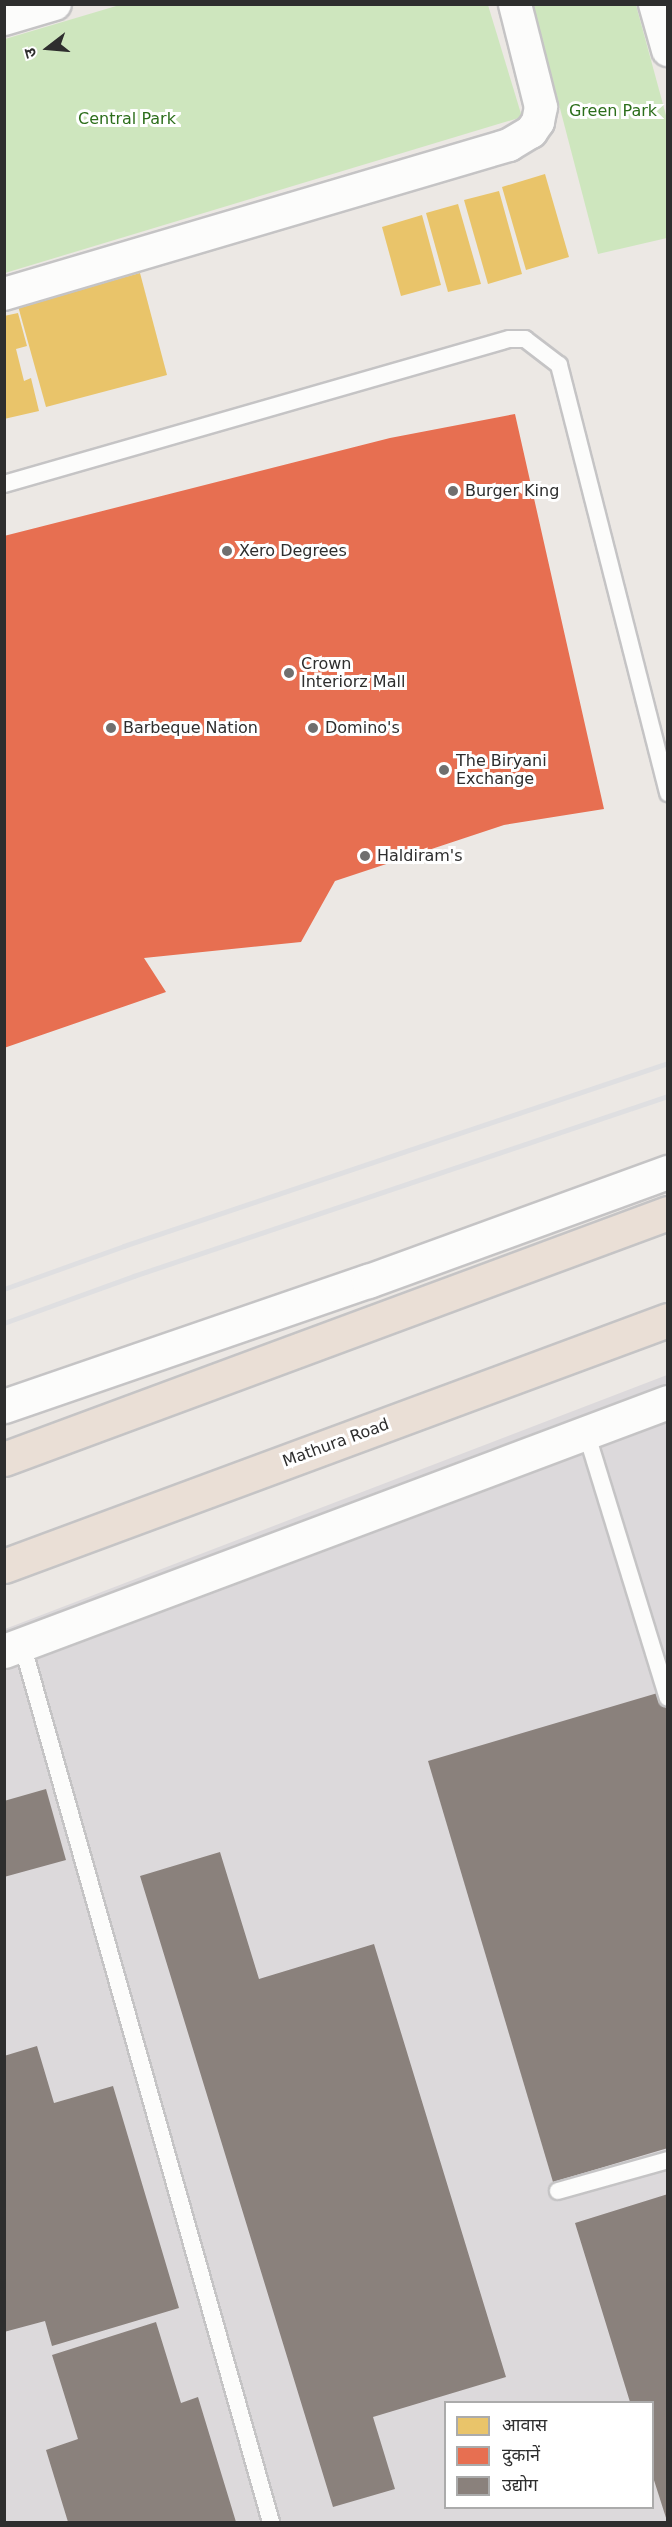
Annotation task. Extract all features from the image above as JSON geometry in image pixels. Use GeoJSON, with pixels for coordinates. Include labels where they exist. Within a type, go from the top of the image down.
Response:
{"type":"FeatureCollection","features":[{"type":"Feature","properties":{"kind":"highway"},"geometry":{"type":"LineString","coordinates":[[4,1459],[668,1213]]}},
{"type":"Feature","properties":{"kind":"highway","name":"Mathura Road"},"geometry":{"type":"LineString","coordinates":[[4,1566],[668,1320]]}},
{"type":"Feature","properties":{"kind":"main road"},"geometry":{"type":"LineString","coordinates":[[5,1405],[379,1277],[668,1172]]}},
{"type":"Feature","properties":{"kind":"main road"},"geometry":{"type":"LineString","coordinates":[[13,1648],[668,1402]]}},
{"type":"Feature","properties":{"kind":"street"},"geometry":{"type":"LineString","coordinates":[[4,19],[55,4]]}},
{"type":"Feature","properties":{"kind":"street"},"geometry":{"type":"LineString","coordinates":[[4,294],[509,145],[531,132],[538,122],[541,107],[515,4]]}},
{"type":"Feature","properties":{"kind":"street"},"geometry":{"type":"LineString","coordinates":[[655,4],[668,50]]}},
{"type":"Feature","properties":{"kind":"lane"},"geometry":{"type":"LineString","coordinates":[[4,484],[509,339],[525,339],[559,365],[668,793]]}},
{"type":"Feature","properties":{"kind":"lane"},"geometry":{"type":"LineString","coordinates":[[586,1432],[668,1698]]}},
{"type":"Feature","properties":{"kind":"lane"},"geometry":{"type":"LineString","coordinates":[[13,1648],[271,2523]]}},
{"type":"Feature","properties":{"kind":"lane"},"geometry":{"type":"LineString","coordinates":[[558,2191],[668,2160]]}},
{"type":"Feature","properties":{"kind":"shaded area"},"geometry":{"type":"Polygon","coordinates":[[[667,1375],[667,2522],[5,2522],[5,1629],[667,1375]]]}},
{"type":"Feature","properties":{"kind":"green space","name":"Central Park"},"geometry":{"type":"Polygon","coordinates":[[[123,4],[488,5],[522,117],[5,273],[5,39],[123,4]]]}},
{"type":"Feature","properties":{"kind":"green space","name":"Green Park"},"geometry":{"type":"Polygon","coordinates":[[[533,5],[636,5],[667,119],[667,238],[598,254],[533,5]]]}},
{"type":"Feature","properties":{"kind":"building: आवास"},"geometry":{"type":"Polygon","coordinates":[[[545,174],[569,257],[526,270],[502,187],[545,174]]]}},
{"type":"Feature","properties":{"kind":"building: आवास"},"geometry":{"type":"Polygon","coordinates":[[[499,191],[522,274],[488,284],[464,200],[499,191]]]}},
{"type":"Feature","properties":{"kind":"building: आवास"},"geometry":{"type":"Polygon","coordinates":[[[458,204],[481,284],[448,292],[426,213],[458,204]]]}},
{"type":"Feature","properties":{"kind":"building: आवास"},"geometry":{"type":"Polygon","coordinates":[[[422,215],[441,285],[401,296],[382,227],[422,215]]]}},
{"type":"Feature","properties":{"kind":"building: आवास"},"geometry":{"type":"Polygon","coordinates":[[[140,273],[167,375],[46,407],[18,306],[140,273]]]}},
{"type":"Feature","properties":{"kind":"building: आवास"},"geometry":{"type":"Polygon","coordinates":[[[18,313],[27,346],[16,349],[24,381],[31,378],[39,411],[4,419],[4,316],[18,313]]]}},
{"type":"Feature","properties":{"kind":"building: दुकानें","name":"Crown Interiorz Mall"},"geometry":{"type":"Polygon","coordinates":[[[515,414],[604,809],[504,825],[335,881],[301,942],[144,958],[166,992],[4,1048],[4,536],[390,438],[515,414]]]}},
{"type":"Feature","properties":{"kind":"building: उद्योग"},"geometry":{"type":"Polygon","coordinates":[[[661,1692],[668,1714],[668,2148],[553,2182],[428,1761],[661,1692]]]}},
{"type":"Feature","properties":{"kind":"building: उद्योग"},"geometry":{"type":"Polygon","coordinates":[[[46,1789],[66,1860],[4,1877],[4,1801],[46,1789]]]}},
{"type":"Feature","properties":{"kind":"building: उद्योग"},"geometry":{"type":"Polygon","coordinates":[[[220,1852],[259,1979],[374,1944],[506,2377],[373,2417],[395,2489],[333,2507],[140,1876],[220,1852]]]}},
{"type":"Feature","properties":{"kind":"building: उद्योग"},"geometry":{"type":"Polygon","coordinates":[[[37,2046],[54,2103],[113,2086],[179,2308],[52,2346],[45,2321],[4,2332],[4,2056],[37,2046]]]}},
{"type":"Feature","properties":{"kind":"building: उद्योग"},"geometry":{"type":"Polygon","coordinates":[[[668,2194],[668,2521],[654,2480],[654,2401],[630,2401],[575,2223],[668,2194]]]}},
{"type":"Feature","properties":{"kind":"building: उद्योग"},"geometry":{"type":"Polygon","coordinates":[[[156,2322],[181,2403],[198,2397],[236,2522],[68,2522],[46,2450],[78,2439],[52,2355],[156,2322]]]}},
{"type":"Feature","properties":{"kind":"railway"},"geometry":{"type":"LineString","coordinates":[[4,1289],[124,1246],[668,1063]]}},
{"type":"Feature","properties":{"kind":"railway"},"geometry":{"type":"LineString","coordinates":[[4,1323],[134,1276],[668,1096]]}},
{"type":"Feature","properties":{"kind":"place","name":"Burger King"},"geometry":{"type":"Point","coordinates":[453,491]}},
{"type":"Feature","properties":{"kind":"place","name":"Xero Degrees"},"geometry":{"type":"Point","coordinates":[227,551]}},
{"type":"Feature","properties":{"kind":"place","name":"Crown Interiorz Mall"},"geometry":{"type":"Point","coordinates":[289,673]}},
{"type":"Feature","properties":{"kind":"place","name":"Barbeque Nation"},"geometry":{"type":"Point","coordinates":[111,728]}},
{"type":"Feature","properties":{"kind":"place","name":"Domino's"},"geometry":{"type":"Point","coordinates":[313,728]}},
{"type":"Feature","properties":{"kind":"place","name":"The Biryani Exchange"},"geometry":{"type":"Point","coordinates":[444,770]}},
{"type":"Feature","properties":{"kind":"place","name":"Haldiram's"},"geometry":{"type":"Point","coordinates":[365,856]}}]}
